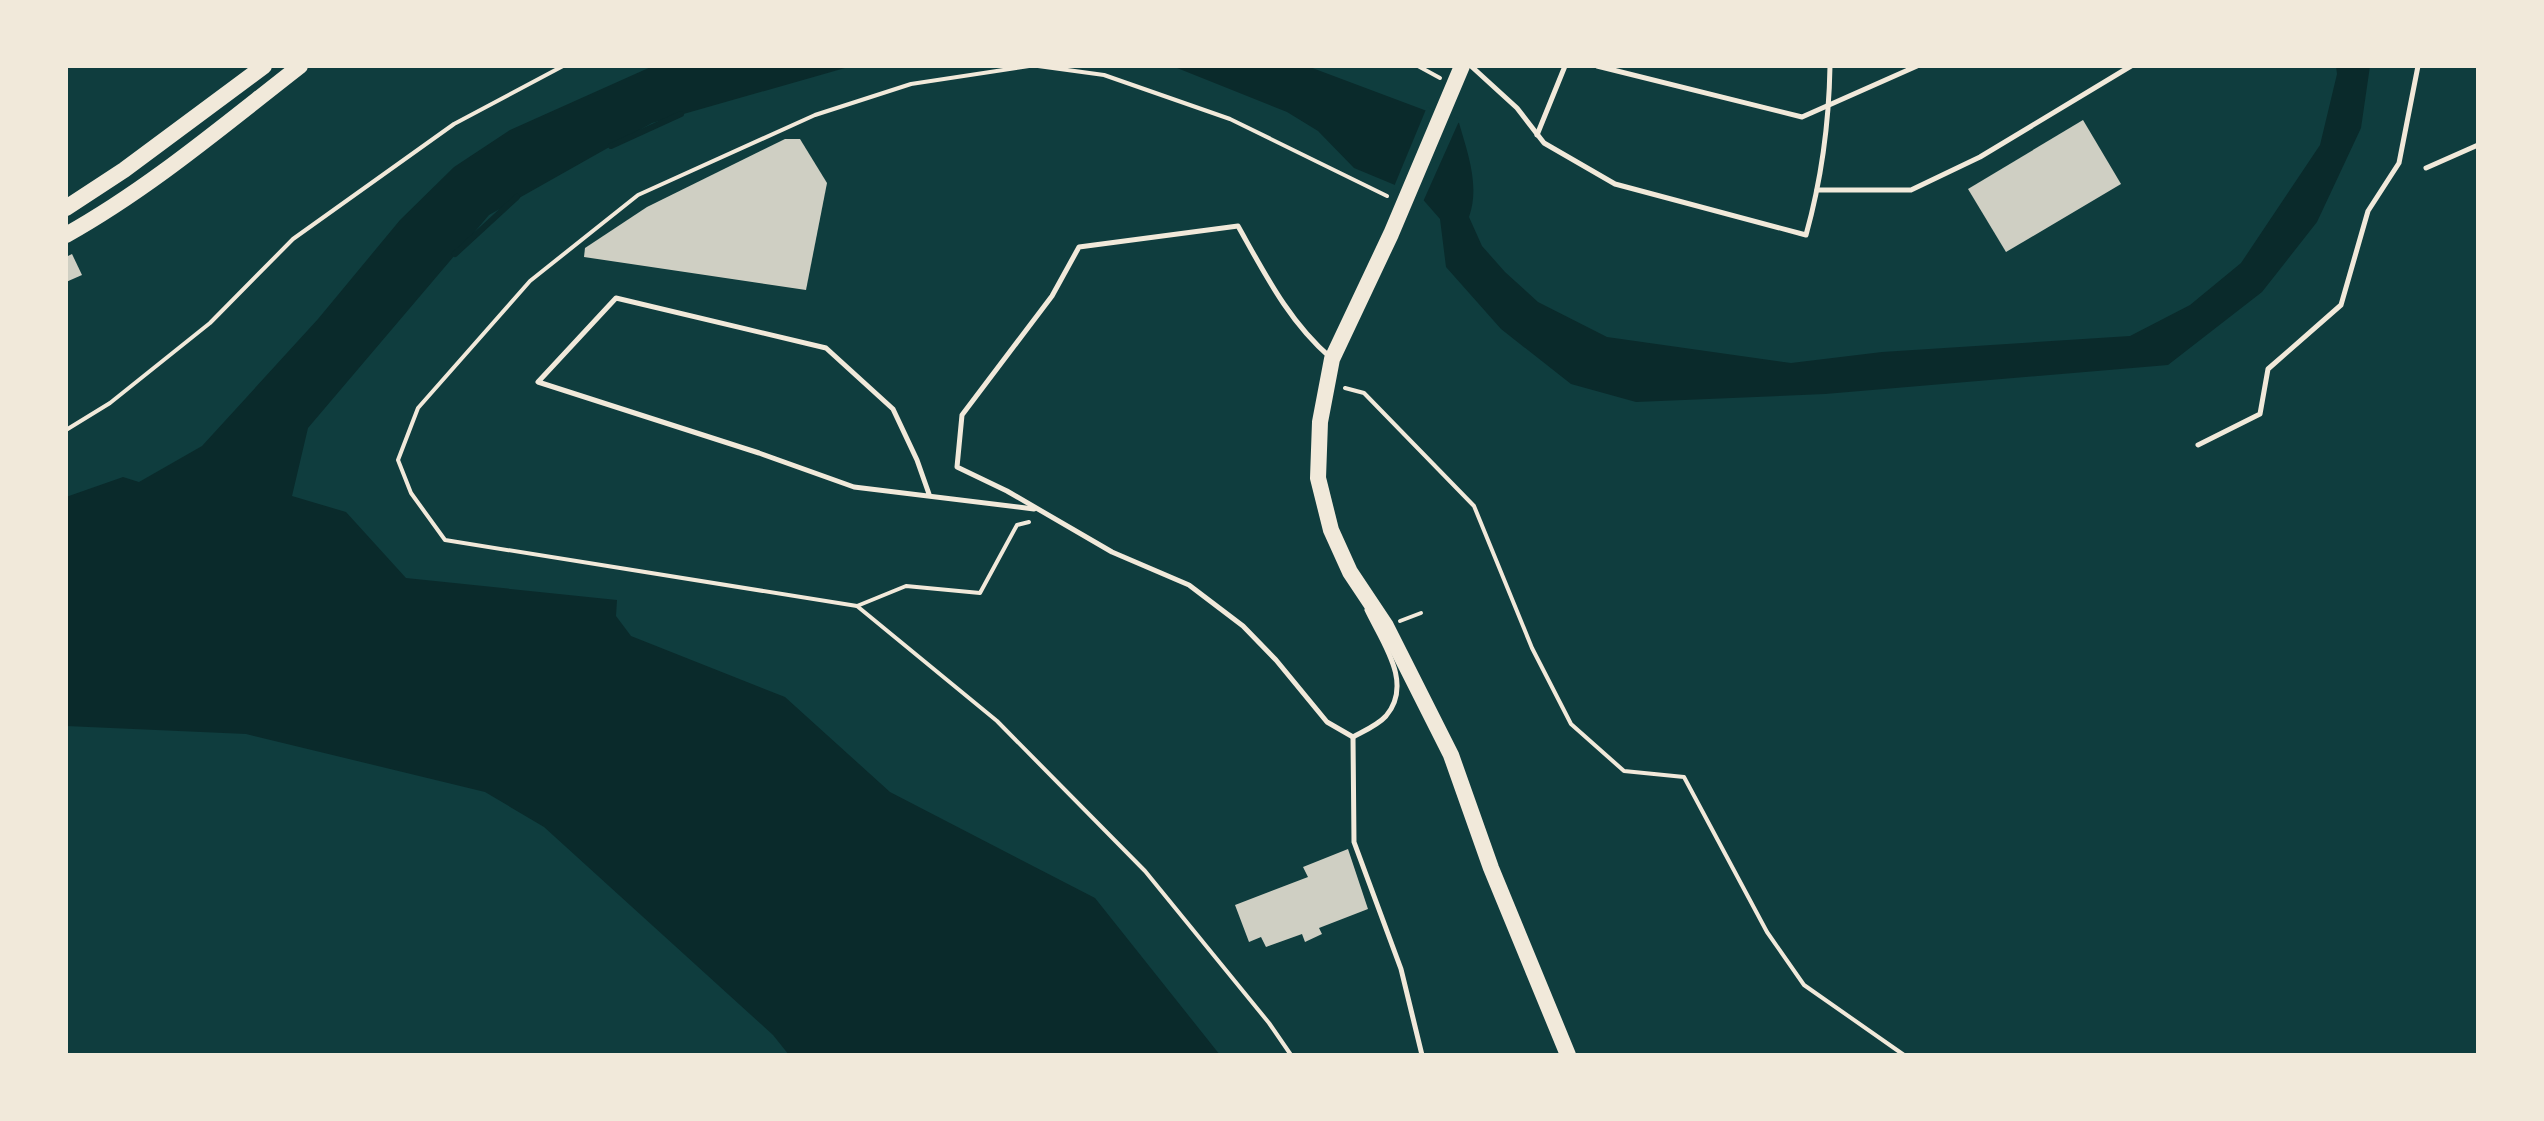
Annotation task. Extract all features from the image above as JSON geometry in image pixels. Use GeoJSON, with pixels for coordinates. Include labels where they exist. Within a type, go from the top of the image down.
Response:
{"type":"FeatureCollection","features":[{"type":"Feature","properties":{"kind":"main road"},"geometry":{"type":"LineString","coordinates":[[66,208],[124,170],[264,66]]}},
{"type":"Feature","properties":{"kind":"main road"},"geometry":{"type":"LineString","coordinates":[[66,235],[96,218],[188,154],[300,66]]}},
{"type":"Feature","properties":{"kind":"main road"},"geometry":{"type":"LineString","coordinates":[[1462,66],[1391,234],[1332,359],[1320,422],[1318,478],[1331,530],[1350,572],[1386,626],[1451,755],[1491,868],[1565,1051]]}},
{"type":"Feature","properties":{"kind":"lane"},"geometry":{"type":"LineString","coordinates":[[1471,66],[1517,108],[1544,143],[1615,184],[1806,235],[1817,190],[1829,104],[1830,66]]}},
{"type":"Feature","properties":{"kind":"lane"},"geometry":{"type":"LineString","coordinates":[[1537,135],[1565,66]]}},
{"type":"Feature","properties":{"kind":"lane"},"geometry":{"type":"LineString","coordinates":[[1597,66],[1802,117],[1917,66]]}},
{"type":"Feature","properties":{"kind":"lane"},"geometry":{"type":"LineString","coordinates":[[1817,190],[1911,190],[1980,157],[2131,66]]}},
{"type":"Feature","properties":{"kind":"lane"},"geometry":{"type":"LineString","coordinates":[[2198,445],[2260,414],[2268,369],[2341,305],[2368,211],[2399,163],[2418,66]]}},
{"type":"Feature","properties":{"kind":"lane"},"geometry":{"type":"LineString","coordinates":[[2426,168],[2478,145]]}},
{"type":"Feature","properties":{"kind":"lane"},"geometry":{"type":"LineString","coordinates":[[1332,359],[1308,338],[1287,312],[1238,226],[1079,247],[1052,296],[962,415],[957,467],[1007,491],[1112,552],[1189,585],[1243,626],[1327,722],[1353,737]]}},
{"type":"Feature","properties":{"kind":"lane"},"geometry":{"type":"LineString","coordinates":[[929,494],[893,409],[826,348],[616,298],[538,382],[854,487],[1039,510]]}},
{"type":"Feature","properties":{"kind":"lane"},"geometry":{"type":"LineString","coordinates":[[1350,572],[1396,669],[1398,698],[1384,718],[1353,737]]}},
{"type":"Feature","properties":{"kind":"lane"},"geometry":{"type":"LineString","coordinates":[[1353,737],[1354,842],[1401,969],[1422,1055]]}},
{"type":"Feature","properties":{"kind":"path"},"geometry":{"type":"LineString","coordinates":[[66,430],[110,403],[210,323],[293,239],[454,124],[563,66]]}},
{"type":"Feature","properties":{"kind":"path"},"geometry":{"type":"LineString","coordinates":[[1029,66],[911,84],[815,115],[638,195],[530,281],[418,408],[398,460],[411,493],[445,540],[857,606],[997,721],[1145,871],[1269,1023],[1291,1055]]}},
{"type":"Feature","properties":{"kind":"path"},"geometry":{"type":"LineString","coordinates":[[1038,66],[1104,75],[1230,119],[1404,204]]}},
{"type":"Feature","properties":{"kind":"path"},"geometry":{"type":"LineString","coordinates":[[1418,66],[1453,85]]}},
{"type":"Feature","properties":{"kind":"path"},"geometry":{"type":"LineString","coordinates":[[1327,383],[1364,393],[1474,506],[1532,648],[1571,724],[1624,771],[1684,777],[1767,932],[1804,985],[1904,1055]]}},
{"type":"Feature","properties":{"kind":"path"},"geometry":{"type":"LineString","coordinates":[[857,606],[906,586],[980,593],[1017,525],[1053,518]]}},
{"type":"Feature","properties":{"kind":"water"},"geometry":{"type":"Polygon","coordinates":[[[653,66],[852,66],[652,123],[489,215],[308,428],[292,496],[346,512],[406,578],[617,600],[616,616],[631,636],[785,697],[890,792],[1095,898],[1220,1055],[789,1055],[773,1035],[544,827],[485,792],[246,734],[66,726],[66,497],[123,477],[139,482],[202,446],[318,319],[400,220],[454,167],[510,130],[653,66]]]}},
{"type":"Feature","properties":{"kind":"water"},"geometry":{"type":"Polygon","coordinates":[[[1172,66],[1307,66],[1459,123],[1473,182],[1469,217],[1482,246],[1538,302],[1607,337],[1791,363],[1882,352],[2130,336],[2190,305],[2241,263],[2320,145],[2337,74],[2336,66],[2370,66],[2361,128],[2317,222],[2262,292],[2168,365],[1825,394],[1636,402],[1571,384],[1501,329],[1446,267],[1440,219],[1419,195],[1354,168],[1318,131],[1287,112],[1172,66]]]}},
{"type":"Feature","properties":{"kind":"pier"},"geometry":{"type":"Polygon","coordinates":[[[1427,107],[1460,119],[1422,204],[1417,198],[1393,189],[1427,107]]]}},
{"type":"Feature","properties":{"kind":"building"},"geometry":{"type":"Polygon","coordinates":[[[2083,120],[2121,184],[2006,252],[1968,189],[2083,120]]]}},
{"type":"Feature","properties":{"kind":"building"},"geometry":{"type":"Polygon","coordinates":[[[785,139],[800,139],[827,183],[806,290],[584,257],[585,248],[647,207],[785,139]]]}},
{"type":"Feature","properties":{"kind":"building"},"geometry":{"type":"Polygon","coordinates":[[[72,254],[82,275],[66,282],[66,257],[72,254]]]}},
{"type":"Feature","properties":{"kind":"building"},"geometry":{"type":"Polygon","coordinates":[[[1348,849],[1368,909],[1319,928],[1322,934],[1305,942],[1302,934],[1266,947],[1261,937],[1249,942],[1235,905],[1308,877],[1303,867],[1348,849]]]}},
{"type":"Feature","properties":{"kind":"waterway"},"geometry":{"type":"LineString","coordinates":[[611,146],[681,114]]}},
{"type":"Feature","properties":{"kind":"waterway"},"geometry":{"type":"LineString","coordinates":[[455,254],[517,197]]}}]}
